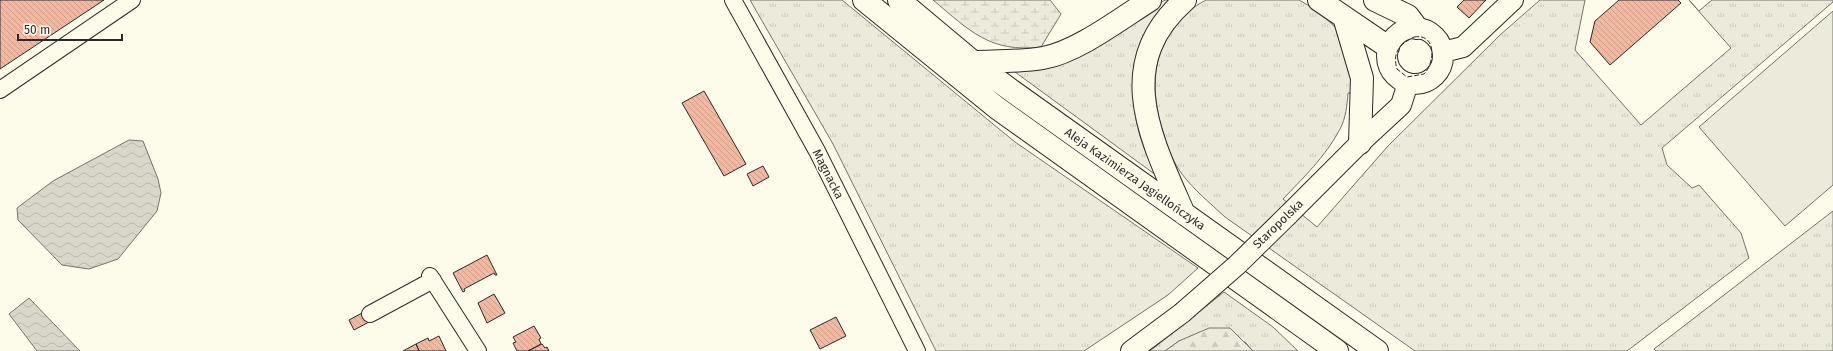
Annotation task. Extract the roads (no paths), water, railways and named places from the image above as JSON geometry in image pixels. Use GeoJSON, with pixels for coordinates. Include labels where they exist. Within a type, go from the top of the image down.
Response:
{"type":"FeatureCollection","features":[{"type":"Feature","properties":{"kind":"highway","name":"Aleja Kazimierza Jagiellończyka"},"geometry":{"type":"LineString","coordinates":[[864,0],[997,108],[1318,343],[1337,351]]}},
{"type":"Feature","properties":{"kind":"highway","name":"Aleja Kazimierza Jagiellończyka"},"geometry":{"type":"LineString","coordinates":[[899,0],[973,62],[1084,144],[1377,351]]}},
{"type":"Feature","properties":{"kind":"highway"},"geometry":{"type":"LineString","coordinates":[[973,62],[1025,60],[1044,58],[1059,54],[1075,46],[1150,0]]}},
{"type":"Feature","properties":{"kind":"highway"},"geometry":{"type":"LineString","coordinates":[[1184,214],[1154,145],[1145,111],[1143,83],[1146,60],[1155,37],[1168,17],[1185,0]]}},
{"type":"Feature","properties":{"kind":"highway"},"geometry":{"type":"LineString","coordinates":[[1319,0],[1388,47]]}},
{"type":"Feature","properties":{"kind":"highway"},"geometry":{"type":"LineString","coordinates":[[1375,0],[1408,16],[1417,28]]}},
{"type":"Feature","properties":{"kind":"highway"},"geometry":{"type":"LineString","coordinates":[[1344,17],[1362,78],[1360,143]]}},
{"type":"Feature","properties":{"kind":"main road"},"geometry":{"type":"LineString","coordinates":[[1443,52],[1463,47],[1513,0]]}},
{"type":"Feature","properties":{"kind":"main road"},"geometry":{"type":"LineString","coordinates":[[1417,28],[1426,30],[1434,35],[1440,43],[1443,52],[1443,61],[1440,70],[1434,77],[1426,82],[1417,84],[1400,80],[1388,65],[1387,56],[1388,47],[1399,33],[1408,29],[1417,28]]}},
{"type":"Feature","properties":{"kind":"main road","name":"Staropolska"},"geometry":{"type":"LineString","coordinates":[[1131,351],[1182,313],[1237,265],[1360,143],[1401,105],[1408,83]]}},
{"type":"Feature","properties":{"kind":"street"},"geometry":{"type":"LineString","coordinates":[[0,90],[132,0]]}},
{"type":"Feature","properties":{"kind":"street","name":"Magnacka"},"geometry":{"type":"LineString","coordinates":[[733,0],[817,151],[917,351]]}},
{"type":"Feature","properties":{"kind":"street"},"geometry":{"type":"LineString","coordinates":[[1012,91],[1070,162]]}},
{"type":"Feature","properties":{"kind":"street"},"geometry":{"type":"LineString","coordinates":[[997,108],[1084,144]]}},
{"type":"Feature","properties":{"kind":"street"},"geometry":{"type":"LineString","coordinates":[[370,314],[431,278],[478,351]]}},
{"type":"Feature","properties":{"kind":"water"},"geometry":{"type":"Polygon","coordinates":[[[129,140],[143,141],[158,179],[161,193],[157,211],[118,259],[89,269],[62,265],[18,220],[17,208],[53,181],[129,140]]]}},
{"type":"Feature","properties":{"kind":"water"},"geometry":{"type":"Polygon","coordinates":[[[29,298],[80,351],[37,351],[9,314],[29,298]]]}}]}
